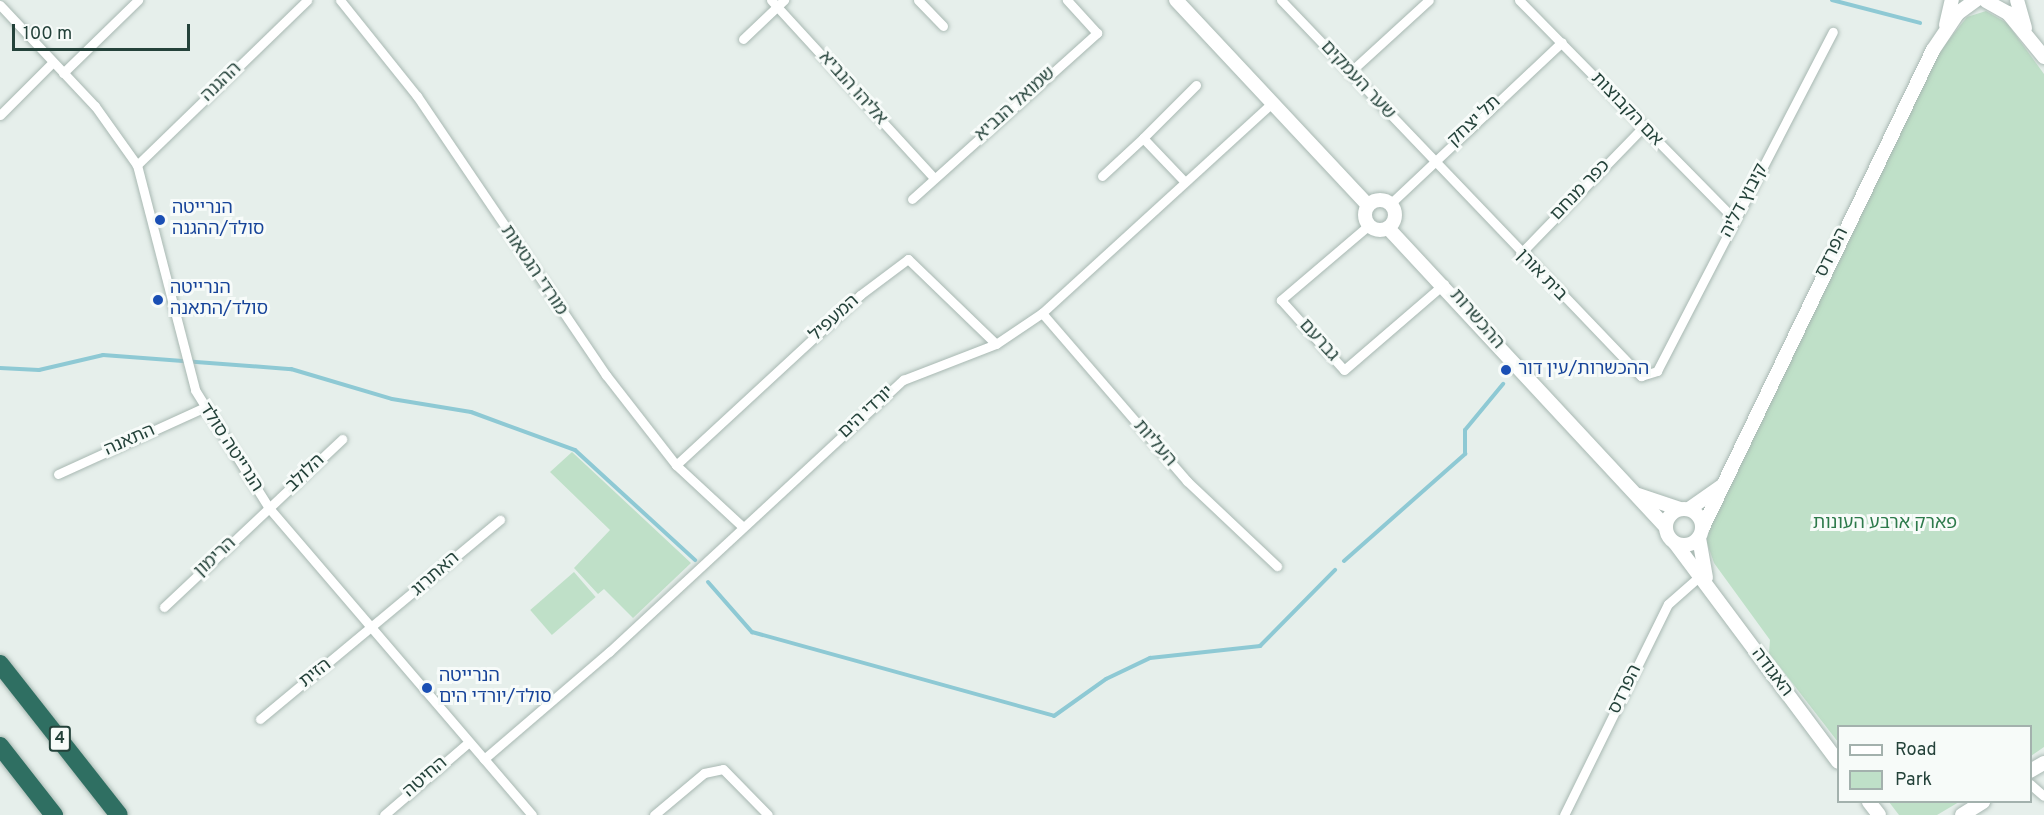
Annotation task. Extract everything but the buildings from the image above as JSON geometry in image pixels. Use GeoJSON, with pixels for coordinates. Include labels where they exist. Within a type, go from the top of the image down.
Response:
{"type":"FeatureCollection","features":[{"type":"Feature","properties":{"kind":"highway","name":"4"},"geometry":{"type":"LineString","coordinates":[[0,664],[119,815]]}},
{"type":"Feature","properties":{"kind":"highway"},"geometry":{"type":"LineString","coordinates":[[0,746],[54,815]]}},
{"type":"Feature","properties":{"kind":"street"},"geometry":{"type":"LineString","coordinates":[[63,73],[138,0]]}},
{"type":"Feature","properties":{"kind":"street","name":"ההגנה"},"geometry":{"type":"LineString","coordinates":[[137,165],[307,0]]}},
{"type":"Feature","properties":{"kind":"street","name":"מורדי הגטאות"},"geometry":{"type":"LineString","coordinates":[[340,0],[417,96],[552,301],[676,465],[743,526]]}},
{"type":"Feature","properties":{"kind":"street"},"geometry":{"type":"LineString","coordinates":[[918,0],[943,26]]}},
{"type":"Feature","properties":{"kind":"street","name":"שמואל הנביא"},"geometry":{"type":"LineString","coordinates":[[912,199],[1097,33],[1067,0]]}},
{"type":"Feature","properties":{"kind":"street"},"geometry":{"type":"LineString","coordinates":[[1176,0],[1368,205],[1369,225],[1388,228],[1395,214],[1390,204],[1380,200],[1368,205]]}},
{"type":"Feature","properties":{"kind":"street","name":"שער העמקים"},"geometry":{"type":"LineString","coordinates":[[1281,0],[1432,162]]}},
{"type":"Feature","properties":{"kind":"street"},"geometry":{"type":"LineString","coordinates":[[1349,73],[1429,0]]}},
{"type":"Feature","properties":{"kind":"street","name":"אם הקבוצות"},"geometry":{"type":"LineString","coordinates":[[1519,0],[1562,42],[1642,128],[1735,220]]}},
{"type":"Feature","properties":{"kind":"street","name":"הפרדס"},"geometry":{"type":"LineString","coordinates":[[1701,533],[1946,27],[1952,0]]}},
{"type":"Feature","properties":{"kind":"street"},"geometry":{"type":"LineString","coordinates":[[1983,0],[2008,13],[2044,57]]}},
{"type":"Feature","properties":{"kind":"street","name":"הפרדס"},"geometry":{"type":"LineString","coordinates":[[1946,27],[1983,0]]}},
{"type":"Feature","properties":{"kind":"street"},"geometry":{"type":"LineString","coordinates":[[2017,0],[2028,35]]}},
{"type":"Feature","properties":{"kind":"street"},"geometry":{"type":"LineString","coordinates":[[743,39],[777,2]]}},
{"type":"Feature","properties":{"kind":"street","name":"אליהו הנביא"},"geometry":{"type":"LineString","coordinates":[[777,2],[934,178]]}},
{"type":"Feature","properties":{"kind":"street","name":"הנרייטה סולד"},"geometry":{"type":"LineString","coordinates":[[0,5],[52,63],[95,106],[137,165],[203,408],[269,508],[532,815]]}},
{"type":"Feature","properties":{"kind":"street","name":"קיבוץ דליה"},"geometry":{"type":"LineString","coordinates":[[1657,371],[1833,32]]}},
{"type":"Feature","properties":{"kind":"street","name":"תל יצחק"},"geometry":{"type":"LineString","coordinates":[[1390,204],[1562,42]]}},
{"type":"Feature","properties":{"kind":"street"},"geometry":{"type":"LineString","coordinates":[[0,115],[52,63]]}},
{"type":"Feature","properties":{"kind":"street"},"geometry":{"type":"LineString","coordinates":[[1102,176],[1196,85]]}},
{"type":"Feature","properties":{"kind":"street","name":"יורדי הים"},"geometry":{"type":"LineString","coordinates":[[484,759],[903,380],[996,344],[1042,313],[1272,103]]}},
{"type":"Feature","properties":{"kind":"street","name":"כפר מנחם"},"geometry":{"type":"LineString","coordinates":[[1520,254],[1642,128]]}},
{"type":"Feature","properties":{"kind":"street"},"geometry":{"type":"LineString","coordinates":[[1143,138],[1184,181]]}},
{"type":"Feature","properties":{"kind":"street","name":"בית אורן"},"geometry":{"type":"LineString","coordinates":[[1432,162],[1630,369],[1641,376],[1657,371]]}},
{"type":"Feature","properties":{"kind":"street","name":"גברעם"},"geometry":{"type":"LineString","coordinates":[[1369,225],[1281,300],[1344,370],[1444,284]]}},
{"type":"Feature","properties":{"kind":"street","name":"ההכשרות"},"geometry":{"type":"LineString","coordinates":[[1388,228],[1444,284],[1666,527],[1675,543]]}},
{"type":"Feature","properties":{"kind":"street","name":"המעפיל"},"geometry":{"type":"LineString","coordinates":[[676,465],[860,295],[908,259],[996,344]]}},
{"type":"Feature","properties":{"kind":"street","name":"העליות"},"geometry":{"type":"LineString","coordinates":[[1042,313],[1186,481],[1277,566]]}},
{"type":"Feature","properties":{"kind":"street","name":"התאנה"},"geometry":{"type":"LineString","coordinates":[[58,474],[203,408]]}},
{"type":"Feature","properties":{"kind":"street","name":"הלולב"},"geometry":{"type":"LineString","coordinates":[[269,508],[342,439]]}},
{"type":"Feature","properties":{"kind":"street","name":"הפרדס"},"geometry":{"type":"LineString","coordinates":[[1666,527],[1685,509],[1725,482]]}},
{"type":"Feature","properties":{"kind":"street"},"geometry":{"type":"LineString","coordinates":[[1636,495],[1685,509],[1701,533],[1688,545],[1675,543]]}},
{"type":"Feature","properties":{"kind":"street","name":"הרימון"},"geometry":{"type":"LineString","coordinates":[[164,607],[269,508]]}},
{"type":"Feature","properties":{"kind":"street","name":"האתרוג"},"geometry":{"type":"LineString","coordinates":[[372,630],[500,520]]}},
{"type":"Feature","properties":{"kind":"street","name":"האגודה"},"geometry":{"type":"LineString","coordinates":[[1701,533],[1704,578]]}},
{"type":"Feature","properties":{"kind":"street","name":"האגודה"},"geometry":{"type":"LineString","coordinates":[[1675,543],[1704,578],[1837,759]]}},
{"type":"Feature","properties":{"kind":"street","name":"הפרדס"},"geometry":{"type":"LineString","coordinates":[[1564,815],[1668,604],[1704,578]]}},
{"type":"Feature","properties":{"kind":"street","name":"הזית"},"geometry":{"type":"LineString","coordinates":[[260,719],[372,630]]}},
{"type":"Feature","properties":{"kind":"street","name":"החיטה"},"geometry":{"type":"LineString","coordinates":[[384,815],[469,741]]}},
{"type":"Feature","properties":{"kind":"street"},"geometry":{"type":"LineString","coordinates":[[654,815],[704,773],[723,769],[768,815]]}},
{"type":"Feature","properties":{"kind":"street"},"geometry":{"type":"LineString","coordinates":[[2032,785],[2044,796]]}},
{"type":"Feature","properties":{"kind":"street"},"geometry":{"type":"LineString","coordinates":[[1871,803],[1880,815]]}},
{"type":"Feature","properties":{"kind":"street"},"geometry":{"type":"LineString","coordinates":[[1962,815],[1980,803]]}},
{"type":"Feature","properties":{"kind":"green space","name":"פארק ארבע העונות"},"geometry":{"type":"Polygon","coordinates":[[[1986,11],[2007,23],[2044,74],[2044,747],[2032,755],[2032,725],[1837,725],[1837,741],[1769,653],[1770,640],[1714,563],[1704,534],[1940,51],[1967,17],[1986,11]]]}},
{"type":"Feature","properties":{"kind":"green space"},"geometry":{"type":"Polygon","coordinates":[[[572,452],[691,563],[633,618],[604,589],[598,594],[574,568],[610,530],[550,472],[572,452]]]}},
{"type":"Feature","properties":{"kind":"green space"},"geometry":{"type":"Polygon","coordinates":[[[574,572],[596,597],[552,635],[530,610],[574,572]]]}},
{"type":"Feature","properties":{"kind":"green space"},"geometry":{"type":"Polygon","coordinates":[[[1890,803],[1957,803],[1937,815],[1899,815],[1890,803]]]}},
{"type":"Feature","properties":{"kind":"waterway"},"geometry":{"type":"LineString","coordinates":[[1832,0],[1920,23]]}},
{"type":"Feature","properties":{"kind":"waterway"},"geometry":{"type":"LineString","coordinates":[[0,368],[39,370],[103,355],[291,369],[392,399],[471,412],[575,450],[695,560]]}},
{"type":"Feature","properties":{"kind":"waterway"},"geometry":{"type":"LineString","coordinates":[[1344,561],[1465,454],[1465,430],[1503,384]]}},
{"type":"Feature","properties":{"kind":"waterway"},"geometry":{"type":"LineString","coordinates":[[708,582],[752,632],[1054,716],[1106,679],[1150,658],[1260,646],[1335,570]]}},
{"type":"Feature","properties":{"kind":"place","name":"הנרייטה סולד/ההגנה"},"geometry":{"type":"Point","coordinates":[160,220]}},
{"type":"Feature","properties":{"kind":"place","name":"הנרייטה סולד/התאנה"},"geometry":{"type":"Point","coordinates":[158,300]}},
{"type":"Feature","properties":{"kind":"place","name":"ההכשרות/עין דור"},"geometry":{"type":"Point","coordinates":[1506,370]}},
{"type":"Feature","properties":{"kind":"place","name":"הנרייטה סולד/יורדי הים"},"geometry":{"type":"Point","coordinates":[427,688]}}]}
